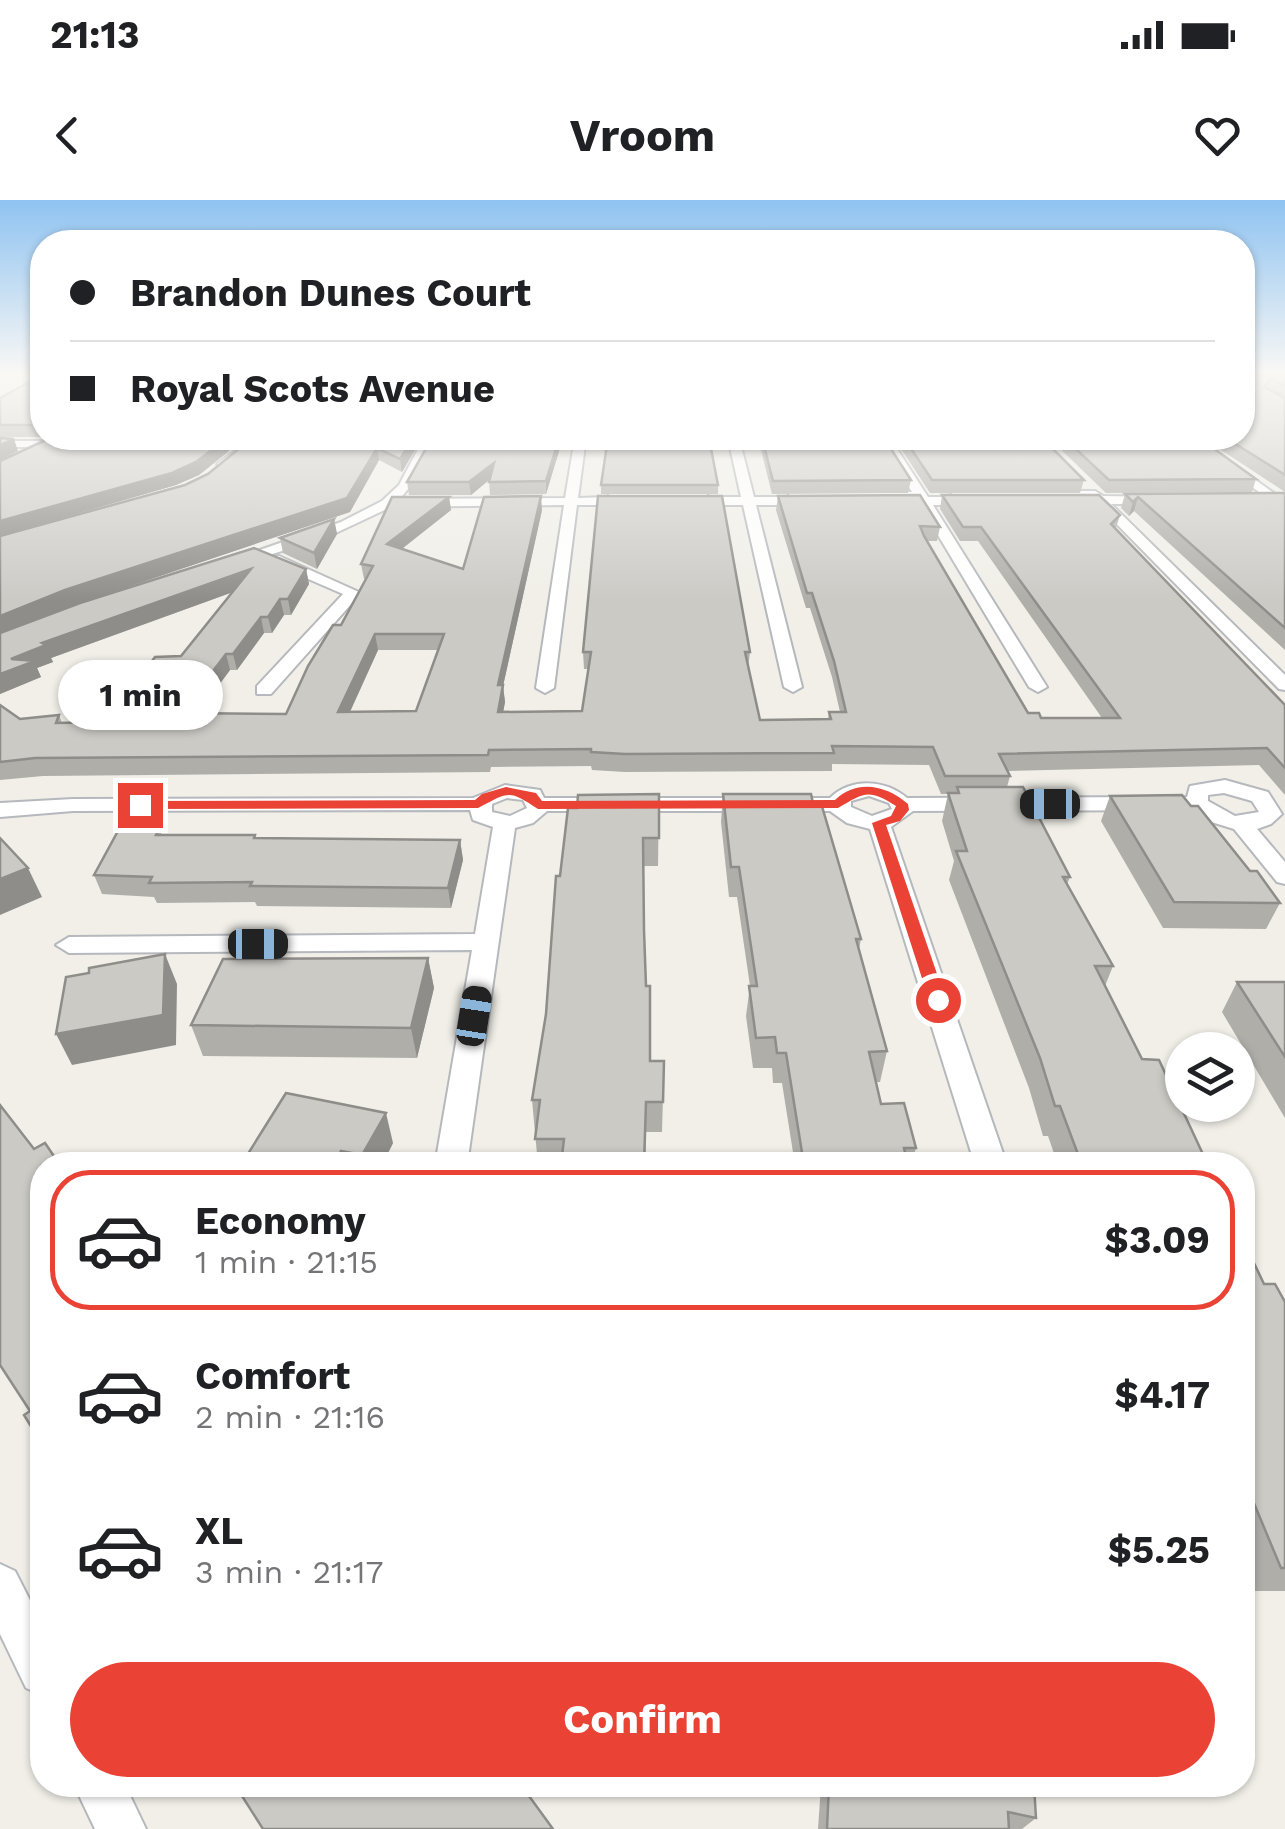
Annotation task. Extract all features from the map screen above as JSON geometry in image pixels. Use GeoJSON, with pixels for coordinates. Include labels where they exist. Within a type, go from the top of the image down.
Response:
{"type":"FeatureCollection","features":[{"type":"Feature","properties":{"kind":"street"},"geometry":{"type":"LineString","coordinates":[[26,459],[39,450]]}},
{"type":"Feature","properties":{"kind":"street"},"geometry":{"type":"LineString","coordinates":[[205,481],[243,450]]}},
{"type":"Feature","properties":{"kind":"street"},"geometry":{"type":"LineString","coordinates":[[392,499],[422,450]]}},
{"type":"Feature","properties":{"kind":"street"},"geometry":{"type":"LineString","coordinates":[[545,688],[578,450]]}},
{"type":"Feature","properties":{"kind":"street"},"geometry":{"type":"LineString","coordinates":[[736,450],[793,687]]}},
{"type":"Feature","properties":{"kind":"street"},"geometry":{"type":"LineString","coordinates":[[892,450],[1038,687]]}},
{"type":"Feature","properties":{"kind":"street"},"geometry":{"type":"LineString","coordinates":[[1206,450],[1272,499]]}},
{"type":"Feature","properties":{"kind":"street"},"geometry":{"type":"LineString","coordinates":[[1092,493],[1285,686]]}},
{"type":"Feature","properties":{"kind":"street"},"geometry":{"type":"LineString","coordinates":[[205,570],[337,527],[392,499],[922,498],[1092,493],[1175,497]]}},
{"type":"Feature","properties":{"kind":"street"},"geometry":{"type":"LineString","coordinates":[[259,553],[353,593],[264,690]]}},
{"type":"Feature","properties":{"kind":"street"},"geometry":{"type":"LineString","coordinates":[[478,804],[480,815],[505,823],[525,819],[538,805],[838,804],[852,791],[871,789],[890,794],[902,804],[1197,802],[1219,818],[1241,823],[1268,818],[1274,800],[1237,788],[1214,786],[1198,792],[1197,802]]}},
{"type":"Feature","properties":{"kind":"street"},"geometry":{"type":"LineString","coordinates":[[0,810],[73,805],[478,804],[495,792],[516,790],[532,795],[538,805]]}},
{"type":"Feature","properties":{"kind":"street"},"geometry":{"type":"LineString","coordinates":[[838,804],[851,818],[879,823],[895,818],[903,810],[902,804]]}},
{"type":"Feature","properties":{"kind":"street"},"geometry":{"type":"LineString","coordinates":[[453,1152],[505,823]]}},
{"type":"Feature","properties":{"kind":"street"},"geometry":{"type":"LineString","coordinates":[[879,823],[987,1152]]}},
{"type":"Feature","properties":{"kind":"street"},"geometry":{"type":"LineString","coordinates":[[1241,823],[1285,878]]}},
{"type":"Feature","properties":{"kind":"street"},"geometry":{"type":"LineString","coordinates":[[69,945],[486,942]]}},
{"type":"Feature","properties":{"kind":"street"},"geometry":{"type":"LineString","coordinates":[[0,1586],[30,1647]]}},
{"type":"Feature","properties":{"kind":"street"},"geometry":{"type":"LineString","coordinates":[[105,1797],[121,1829]]}},
{"type":"Feature","properties":{"kind":"building"},"geometry":{"type":"Polygon","coordinates":[[[24,450],[212,450],[172,473],[0,521],[0,461],[24,450]]]}},
{"type":"Feature","properties":{"kind":"building"},"geometry":{"type":"Polygon","coordinates":[[[237,450],[376,450],[347,498],[65,590],[0,616],[0,536],[185,485],[208,474],[237,450]]]}},
{"type":"Feature","properties":{"kind":"building"},"geometry":{"type":"Polygon","coordinates":[[[381,450],[406,450],[400,459],[381,450]]]}},
{"type":"Feature","properties":{"kind":"building"},"geometry":{"type":"Polygon","coordinates":[[[425,450],[555,450],[546,481],[489,482],[494,463],[469,482],[407,482],[425,450]]]}},
{"type":"Feature","properties":{"kind":"building"},"geometry":{"type":"Polygon","coordinates":[[[606,450],[711,450],[718,485],[601,485],[606,450]]]}},
{"type":"Feature","properties":{"kind":"building"},"geometry":{"type":"Polygon","coordinates":[[[765,450],[892,450],[911,480],[773,481],[765,450]]]}},
{"type":"Feature","properties":{"kind":"building"},"geometry":{"type":"Polygon","coordinates":[[[912,450],[1054,450],[1084,480],[932,480],[912,450]]]}},
{"type":"Feature","properties":{"kind":"building"},"geometry":{"type":"Polygon","coordinates":[[[1077,450],[1216,450],[1256,479],[1109,480],[1077,450]]]}},
{"type":"Feature","properties":{"kind":"building"},"geometry":{"type":"Polygon","coordinates":[[[1245,450],[1285,450],[1285,475],[1245,450]]]}},
{"type":"Feature","properties":{"kind":"building"},"geometry":{"type":"Polygon","coordinates":[[[1285,493],[1285,628],[1138,497],[1133,502],[1125,494],[1285,493]]]}},
{"type":"Feature","properties":{"kind":"building"},"geometry":{"type":"Polygon","coordinates":[[[920,495],[940,527],[920,526],[924,536],[1028,713],[1039,713],[1041,718],[1120,718],[981,527],[963,527],[942,495],[1099,495],[1120,515],[1111,524],[1285,705],[1285,768],[1267,748],[999,754],[1010,776],[945,776],[933,747],[832,746],[834,753],[489,750],[488,755],[35,758],[0,762],[0,705],[20,719],[59,715],[56,723],[107,722],[155,657],[181,656],[251,569],[42,643],[46,645],[11,659],[35,661],[0,674],[0,633],[80,603],[254,548],[306,569],[288,599],[280,599],[233,654],[226,654],[181,713],[286,714],[308,666],[333,625],[341,625],[373,566],[361,564],[392,497],[449,497],[387,544],[463,569],[484,497],[541,496],[498,685],[503,685],[498,712],[582,711],[591,652],[583,652],[598,496],[722,496],[750,652],[745,652],[760,720],[831,719],[829,712],[846,712],[834,661],[812,593],[807,593],[778,496],[920,495]],[[375,634],[338,712],[416,711],[444,634],[375,634]]]}},
{"type":"Feature","properties":{"kind":"building"},"geometry":{"type":"Polygon","coordinates":[[[334,519],[314,553],[280,538],[334,519]]]}},
{"type":"Feature","properties":{"kind":"building"},"geometry":{"type":"Polygon","coordinates":[[[957,787],[1023,787],[1070,877],[1063,877],[1113,966],[1095,966],[1142,1059],[1159,1060],[1165,1073],[1165,1122],[1188,1122],[1202,1152],[1077,1152],[1060,1106],[1055,1106],[1040,1058],[956,851],[967,851],[948,793],[959,793],[957,787]]]}},
{"type":"Feature","properties":{"kind":"building"},"geometry":{"type":"Polygon","coordinates":[[[659,794],[659,838],[643,838],[644,930],[646,986],[650,986],[650,1061],[664,1061],[663,1102],[646,1102],[644,1152],[562,1152],[564,1139],[535,1139],[540,1100],[532,1100],[546,1014],[556,876],[560,876],[568,808],[577,808],[578,795],[659,794]]]}},
{"type":"Feature","properties":{"kind":"building"},"geometry":{"type":"Polygon","coordinates":[[[723,794],[811,794],[813,803],[821,803],[861,939],[856,939],[887,1051],[869,1052],[881,1104],[904,1103],[916,1148],[904,1148],[905,1152],[802,1152],[786,1053],[777,1053],[775,1037],[756,1038],[749,986],[757,986],[739,867],[731,867],[723,794]]]}},
{"type":"Feature","properties":{"kind":"building"},"geometry":{"type":"Polygon","coordinates":[[[1182,795],[1191,806],[1198,806],[1250,871],[1257,871],[1280,903],[1174,902],[1110,796],[1182,795]]]}},
{"type":"Feature","properties":{"kind":"building"},"geometry":{"type":"Polygon","coordinates":[[[159,829],[156,835],[460,840],[448,888],[149,883],[152,877],[94,875],[118,831],[159,829]]]}},
{"type":"Feature","properties":{"kind":"building"},"geometry":{"type":"Polygon","coordinates":[[[0,838],[28,868],[0,879],[0,838]]]}},
{"type":"Feature","properties":{"kind":"building"},"geometry":{"type":"Polygon","coordinates":[[[165,954],[163,1015],[56,1034],[66,977],[89,973],[89,968],[165,954]]]}},
{"type":"Feature","properties":{"kind":"building"},"geometry":{"type":"Polygon","coordinates":[[[428,958],[411,1028],[191,1025],[223,959],[428,958]]]}},
{"type":"Feature","properties":{"kind":"building"},"geometry":{"type":"Polygon","coordinates":[[[1237,982],[1285,982],[1285,1057],[1237,982]]]}},
{"type":"Feature","properties":{"kind":"building"},"geometry":{"type":"Polygon","coordinates":[[[286,1093],[386,1113],[364,1152],[249,1152],[286,1093]]]}},
{"type":"Feature","properties":{"kind":"building"},"geometry":{"type":"Polygon","coordinates":[[[0,1105],[34,1149],[45,1143],[51,1152],[30,1152],[30,1411],[0,1365],[0,1105]]]}},
{"type":"Feature","properties":{"kind":"building"},"geometry":{"type":"Polygon","coordinates":[[[1255,1265],[1264,1284],[1275,1284],[1285,1302],[1285,1568],[1281,1568],[1255,1506],[1255,1265]]]}},
{"type":"Feature","properties":{"kind":"building"},"geometry":{"type":"Polygon","coordinates":[[[243,1797],[530,1797],[553,1829],[263,1829],[243,1797]]]}},
{"type":"Feature","properties":{"kind":"building"},"geometry":{"type":"Polygon","coordinates":[[[828,1797],[1035,1797],[1036,1818],[1008,1812],[1009,1829],[827,1829],[828,1797]]]}},
{"type":"Feature","properties":{"kind":"route"},"geometry":{"type":"LineString","coordinates":[[140,805],[478,804],[495,792],[506,790],[532,795],[538,805],[838,804],[844,794],[852,791],[881,791],[902,804],[900,814],[879,823],[938,1000]]}}]}
